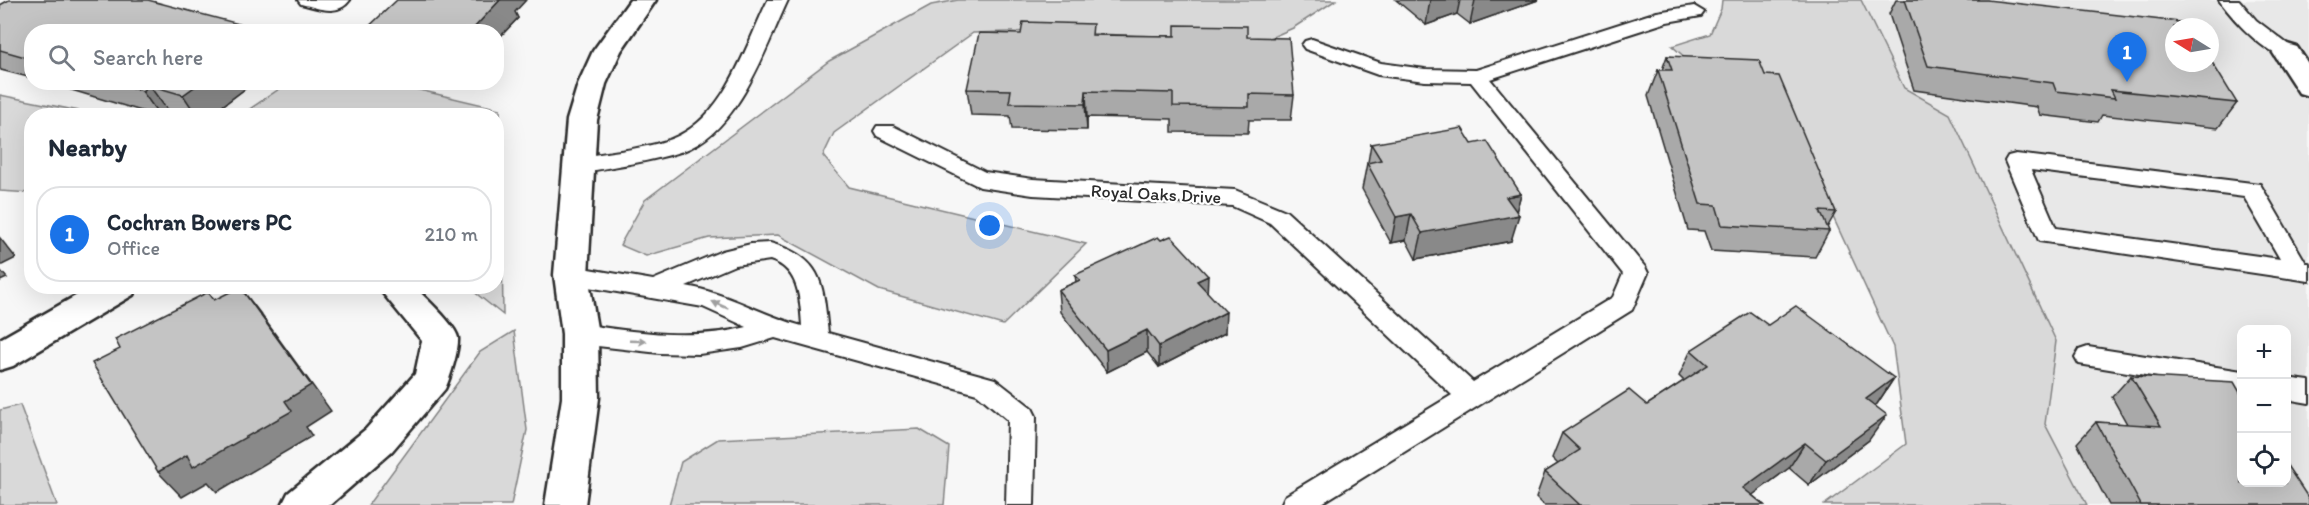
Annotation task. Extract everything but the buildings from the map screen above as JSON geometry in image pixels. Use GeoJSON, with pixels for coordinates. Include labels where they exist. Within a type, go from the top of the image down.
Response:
{"type":"FeatureCollection","features":[{"type":"Feature","properties":{"kind":"street"},"geometry":{"type":"LineString","coordinates":[[565,505],[578,422],[580,334],[571,292],[571,275],[582,120],[592,84],[607,51],[643,0]]}},
{"type":"Feature","properties":{"kind":"street"},"geometry":{"type":"LineString","coordinates":[[0,356],[108,294]]}},
{"type":"Feature","properties":{"kind":"street"},"geometry":{"type":"LineString","coordinates":[[302,505],[380,440],[432,379],[440,338],[401,294]]}},
{"type":"Feature","properties":{"kind":"lane"},"geometry":{"type":"LineString","coordinates":[[308,0],[332,5],[340,0]]}},
{"type":"Feature","properties":{"kind":"lane"},"geometry":{"type":"LineString","coordinates":[[580,165],[678,145],[711,123],[733,94],[778,0]]}},
{"type":"Feature","properties":{"kind":"lane"},"geometry":{"type":"LineString","coordinates":[[2229,0],[2249,24],[2304,71]]}},
{"type":"Feature","properties":{"kind":"lane"},"geometry":{"type":"LineString","coordinates":[[1312,45],[1378,69],[1425,75],[1477,76],[1664,16],[1694,12]]}},
{"type":"Feature","properties":{"kind":"lane"},"geometry":{"type":"LineString","coordinates":[[1295,505],[1623,303],[1636,273],[1477,76]]}},
{"type":"Feature","properties":{"kind":"lane","name":"Royal Oaks Drive"},"geometry":{"type":"LineString","coordinates":[[885,131],[980,180],[1033,187],[1235,198],[1278,217],[1472,397]]}},
{"type":"Feature","properties":{"kind":"lane"},"geometry":{"type":"LineString","coordinates":[[2016,161],[2252,190],[2303,270],[2047,236],[2016,161]]}},
{"type":"Feature","properties":{"kind":"lane"},"geometry":{"type":"LineString","coordinates":[[657,289],[731,257],[761,250],[786,255],[802,269],[813,304],[816,340]]}},
{"type":"Feature","properties":{"kind":"lane"},"geometry":{"type":"LineString","coordinates":[[571,275],[707,299],[774,328],[986,386],[1022,416],[1020,505]]}},
{"type":"Feature","properties":{"kind":"lane"},"geometry":{"type":"LineString","coordinates":[[580,334],[624,340],[696,343],[738,340],[774,328]]}},
{"type":"Feature","properties":{"kind":"lane"},"geometry":{"type":"LineString","coordinates":[[2088,357],[2237,380]]}},
{"type":"Feature","properties":{"kind":"lane"},"geometry":{"type":"LineString","coordinates":[[2291,389],[2309,392]]}},
{"type":"Feature","properties":{"kind":"shaded area"},"geometry":{"type":"Polygon","coordinates":[[[958,0],[1336,0],[1293,28],[1261,42],[1040,31],[973,33],[834,133],[823,156],[849,187],[1086,244],[1003,325],[879,290],[778,235],[709,238],[646,256],[620,245],[645,200],[829,61],[931,5],[958,0]]]}},
{"type":"Feature","properties":{"kind":"shaded area"},"geometry":{"type":"Polygon","coordinates":[[[1722,0],[1861,0],[1904,88],[1950,114],[2056,341],[2045,424],[2087,505],[1824,505],[1906,444],[1893,347],[1774,89],[1694,65],[1672,46],[1710,34],[1721,9],[1722,0]]]}},
{"type":"Feature","properties":{"kind":"shaded area"},"geometry":{"type":"Polygon","coordinates":[[[1827,0],[2309,0],[2309,505],[2070,505],[1827,0]]]}},
{"type":"Feature","properties":{"kind":"shaded area"},"geometry":{"type":"Polygon","coordinates":[[[278,90],[420,90],[496,108],[251,108],[278,90]]]}},
{"type":"Feature","properties":{"kind":"shaded area"},"geometry":{"type":"Polygon","coordinates":[[[0,95],[64,108],[24,108],[24,193],[0,191],[0,95]]]}},
{"type":"Feature","properties":{"kind":"shaded area"},"geometry":{"type":"Polygon","coordinates":[[[477,294],[503,294],[503,315],[477,294]]]}},
{"type":"Feature","properties":{"kind":"shaded area"},"geometry":{"type":"Polygon","coordinates":[[[514,331],[527,430],[511,505],[368,505],[480,352],[514,331]]]}},
{"type":"Feature","properties":{"kind":"shaded area"},"geometry":{"type":"Polygon","coordinates":[[[20,405],[57,505],[0,505],[0,410],[20,405]]]}},
{"type":"Feature","properties":{"kind":"shaded area"},"geometry":{"type":"Polygon","coordinates":[[[919,429],[949,447],[944,505],[669,505],[681,462],[718,439],[919,429]]]}},
{"type":"Feature","properties":{"kind":"place","name":"Cochran Bowers PC"},"geometry":{"type":"Point","coordinates":[2127,82]}}]}
